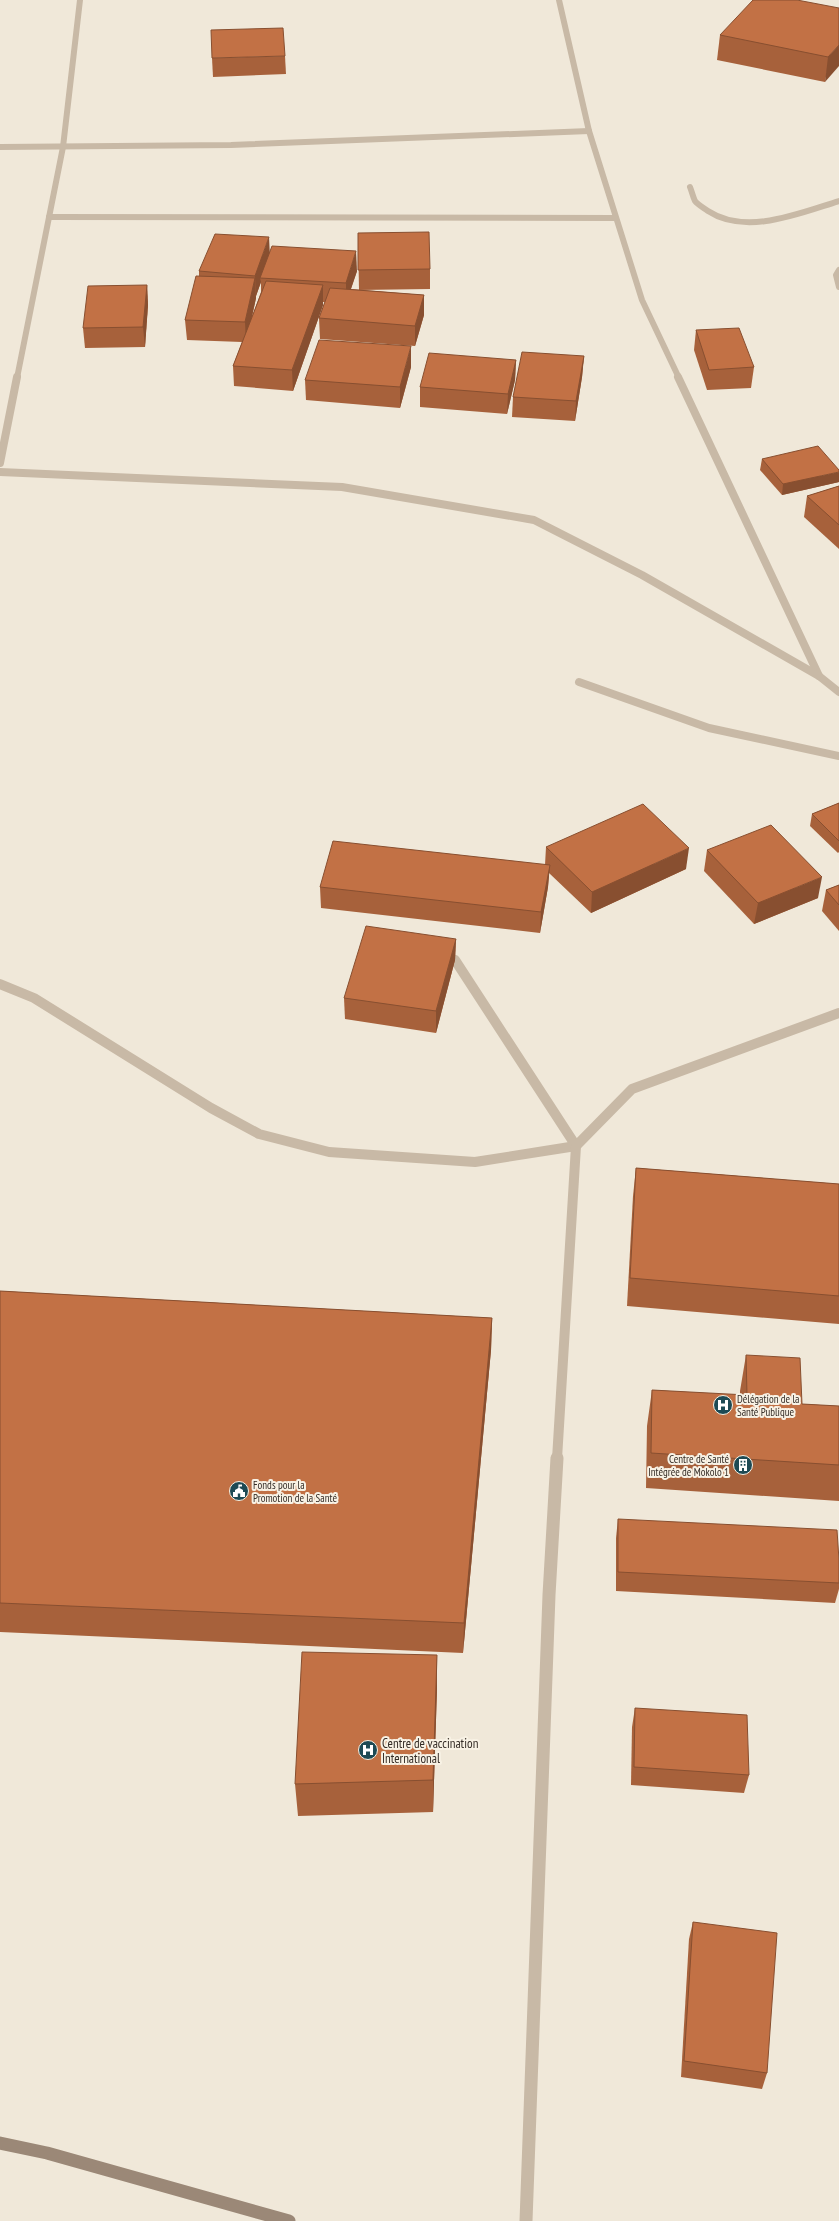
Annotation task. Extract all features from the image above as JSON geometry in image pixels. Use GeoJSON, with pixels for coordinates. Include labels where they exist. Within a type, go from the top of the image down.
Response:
{"type":"FeatureCollection","features":[{"type":"Feature","properties":{"kind":"main road"},"geometry":{"type":"LineString","coordinates":[[0,2143],[47,2153],[289,2221]]}},
{"type":"Feature","properties":{"kind":"street"},"geometry":{"type":"LineString","coordinates":[[0,463],[63,147],[80,0]]}},
{"type":"Feature","properties":{"kind":"street"},"geometry":{"type":"LineString","coordinates":[[559,0],[589,131],[615,218],[642,300],[820,676]]}},
{"type":"Feature","properties":{"kind":"street"},"geometry":{"type":"LineString","coordinates":[[0,147],[231,145],[589,131]]}},
{"type":"Feature","properties":{"kind":"street"},"geometry":{"type":"LineString","coordinates":[[690,187],[696,203],[717,216],[748,221],[778,220],[839,201]]}},
{"type":"Feature","properties":{"kind":"street"},"geometry":{"type":"LineString","coordinates":[[49,217],[615,218]]}},
{"type":"Feature","properties":{"kind":"street"},"geometry":{"type":"LineString","coordinates":[[839,270],[836,275],[839,288]]}},
{"type":"Feature","properties":{"kind":"street"},"geometry":{"type":"LineString","coordinates":[[0,472],[342,487],[534,520],[642,575],[820,676],[839,692]]}},
{"type":"Feature","properties":{"kind":"street"},"geometry":{"type":"LineString","coordinates":[[579,682],[709,728],[839,756]]}},
{"type":"Feature","properties":{"kind":"street"},"geometry":{"type":"LineString","coordinates":[[456,960],[576,1146],[549,1595],[526,2221]]}},
{"type":"Feature","properties":{"kind":"street"},"geometry":{"type":"LineString","coordinates":[[0,984],[34,998],[211,1108],[259,1134],[329,1152],[475,1162],[576,1146],[632,1089],[839,1013]]}},
{"type":"Feature","properties":{"kind":"building"},"geometry":{"type":"Polygon","coordinates":[[[753,0],[797,0],[839,8],[839,45],[828,57],[720,35],[753,0]]]}},
{"type":"Feature","properties":{"kind":"building"},"geometry":{"type":"Polygon","coordinates":[[[283,28],[285,56],[212,58],[211,30],[283,28]]]}},
{"type":"Feature","properties":{"kind":"building"},"geometry":{"type":"Polygon","coordinates":[[[429,232],[430,269],[358,270],[358,233],[429,232]]]}},
{"type":"Feature","properties":{"kind":"building"},"geometry":{"type":"Polygon","coordinates":[[[215,234],[269,237],[255,276],[199,271],[215,234]]]}},
{"type":"Feature","properties":{"kind":"building"},"geometry":{"type":"Polygon","coordinates":[[[272,246],[356,251],[346,283],[260,278],[272,246]]]}},
{"type":"Feature","properties":{"kind":"building"},"geometry":{"type":"Polygon","coordinates":[[[196,276],[255,278],[245,322],[185,320],[196,276]]]}},
{"type":"Feature","properties":{"kind":"building"},"geometry":{"type":"Polygon","coordinates":[[[266,281],[323,285],[292,370],[233,366],[266,281]]]}},
{"type":"Feature","properties":{"kind":"building"},"geometry":{"type":"Polygon","coordinates":[[[147,285],[143,327],[83,328],[88,286],[147,285]]]}},
{"type":"Feature","properties":{"kind":"building"},"geometry":{"type":"Polygon","coordinates":[[[330,288],[424,295],[415,326],[319,318],[330,288]]]}},
{"type":"Feature","properties":{"kind":"building"},"geometry":{"type":"Polygon","coordinates":[[[739,328],[754,367],[709,370],[696,330],[739,328]]]}},
{"type":"Feature","properties":{"kind":"building"},"geometry":{"type":"Polygon","coordinates":[[[319,340],[411,346],[400,387],[305,380],[319,340]]]}},
{"type":"Feature","properties":{"kind":"building"},"geometry":{"type":"Polygon","coordinates":[[[522,352],[584,356],[576,401],[513,397],[522,352]]]}},
{"type":"Feature","properties":{"kind":"building"},"geometry":{"type":"Polygon","coordinates":[[[429,353],[516,360],[508,394],[420,387],[429,353]]]}},
{"type":"Feature","properties":{"kind":"building"},"geometry":{"type":"Polygon","coordinates":[[[818,446],[839,470],[839,472],[783,484],[762,459],[818,446]]]}},
{"type":"Feature","properties":{"kind":"building"},"geometry":{"type":"Polygon","coordinates":[[[839,486],[839,525],[807,496],[839,486]]]}},
{"type":"Feature","properties":{"kind":"building"},"geometry":{"type":"Polygon","coordinates":[[[839,803],[839,841],[812,814],[839,803]]]}},
{"type":"Feature","properties":{"kind":"building"},"geometry":{"type":"Polygon","coordinates":[[[643,804],[689,848],[592,892],[546,847],[643,804]]]}},
{"type":"Feature","properties":{"kind":"building"},"geometry":{"type":"Polygon","coordinates":[[[771,825],[822,877],[758,903],[707,850],[771,825]]]}},
{"type":"Feature","properties":{"kind":"building"},"geometry":{"type":"Polygon","coordinates":[[[333,841],[550,865],[541,912],[320,887],[333,841]]]}},
{"type":"Feature","properties":{"kind":"building"},"geometry":{"type":"Polygon","coordinates":[[[839,885],[839,905],[826,890],[839,885]]]}},
{"type":"Feature","properties":{"kind":"building"},"geometry":{"type":"Polygon","coordinates":[[[366,926],[456,939],[436,1011],[344,998],[366,926]]]}},
{"type":"Feature","properties":{"kind":"building"},"geometry":{"type":"Polygon","coordinates":[[[636,1168],[839,1184],[839,1296],[630,1278],[636,1168]]]}},
{"type":"Feature","properties":{"kind":"building","name":"Fonds pour la Promotion de la Santé"},"geometry":{"type":"Polygon","coordinates":[[[0,1291],[492,1318],[464,1623],[0,1603],[0,1291]]]}},
{"type":"Feature","properties":{"kind":"building"},"geometry":{"type":"Polygon","coordinates":[[[746,1355],[800,1358],[802,1404],[839,1406],[839,1465],[651,1453],[652,1390],[747,1395],[746,1355]]]}},
{"type":"Feature","properties":{"kind":"building"},"geometry":{"type":"Polygon","coordinates":[[[618,1519],[837,1530],[839,1583],[618,1572],[618,1519]]]}},
{"type":"Feature","properties":{"kind":"building","name":"Centre de vaccination International"},"geometry":{"type":"Polygon","coordinates":[[[302,1652],[437,1655],[433,1780],[295,1784],[302,1652]]]}},
{"type":"Feature","properties":{"kind":"building"},"geometry":{"type":"Polygon","coordinates":[[[635,1708],[747,1715],[749,1775],[634,1767],[635,1708]]]}},
{"type":"Feature","properties":{"kind":"building"},"geometry":{"type":"Polygon","coordinates":[[[693,1922],[777,1933],[767,2073],[684,2061],[693,1922]]]}},
{"type":"Feature","properties":{"kind":"place","name":"Délégation de la Santé Publique"},"geometry":{"type":"Point","coordinates":[723,1405]}},
{"type":"Feature","properties":{"kind":"place","name":"Centre de Santé Intégrée de Mokolo 1"},"geometry":{"type":"Point","coordinates":[743,1465]}},
{"type":"Feature","properties":{"kind":"place","name":"Fonds pour la Promotion de la Santé"},"geometry":{"type":"Point","coordinates":[239,1491]}},
{"type":"Feature","properties":{"kind":"place","name":"Centre de vaccination International"},"geometry":{"type":"Point","coordinates":[368,1750]}}]}
